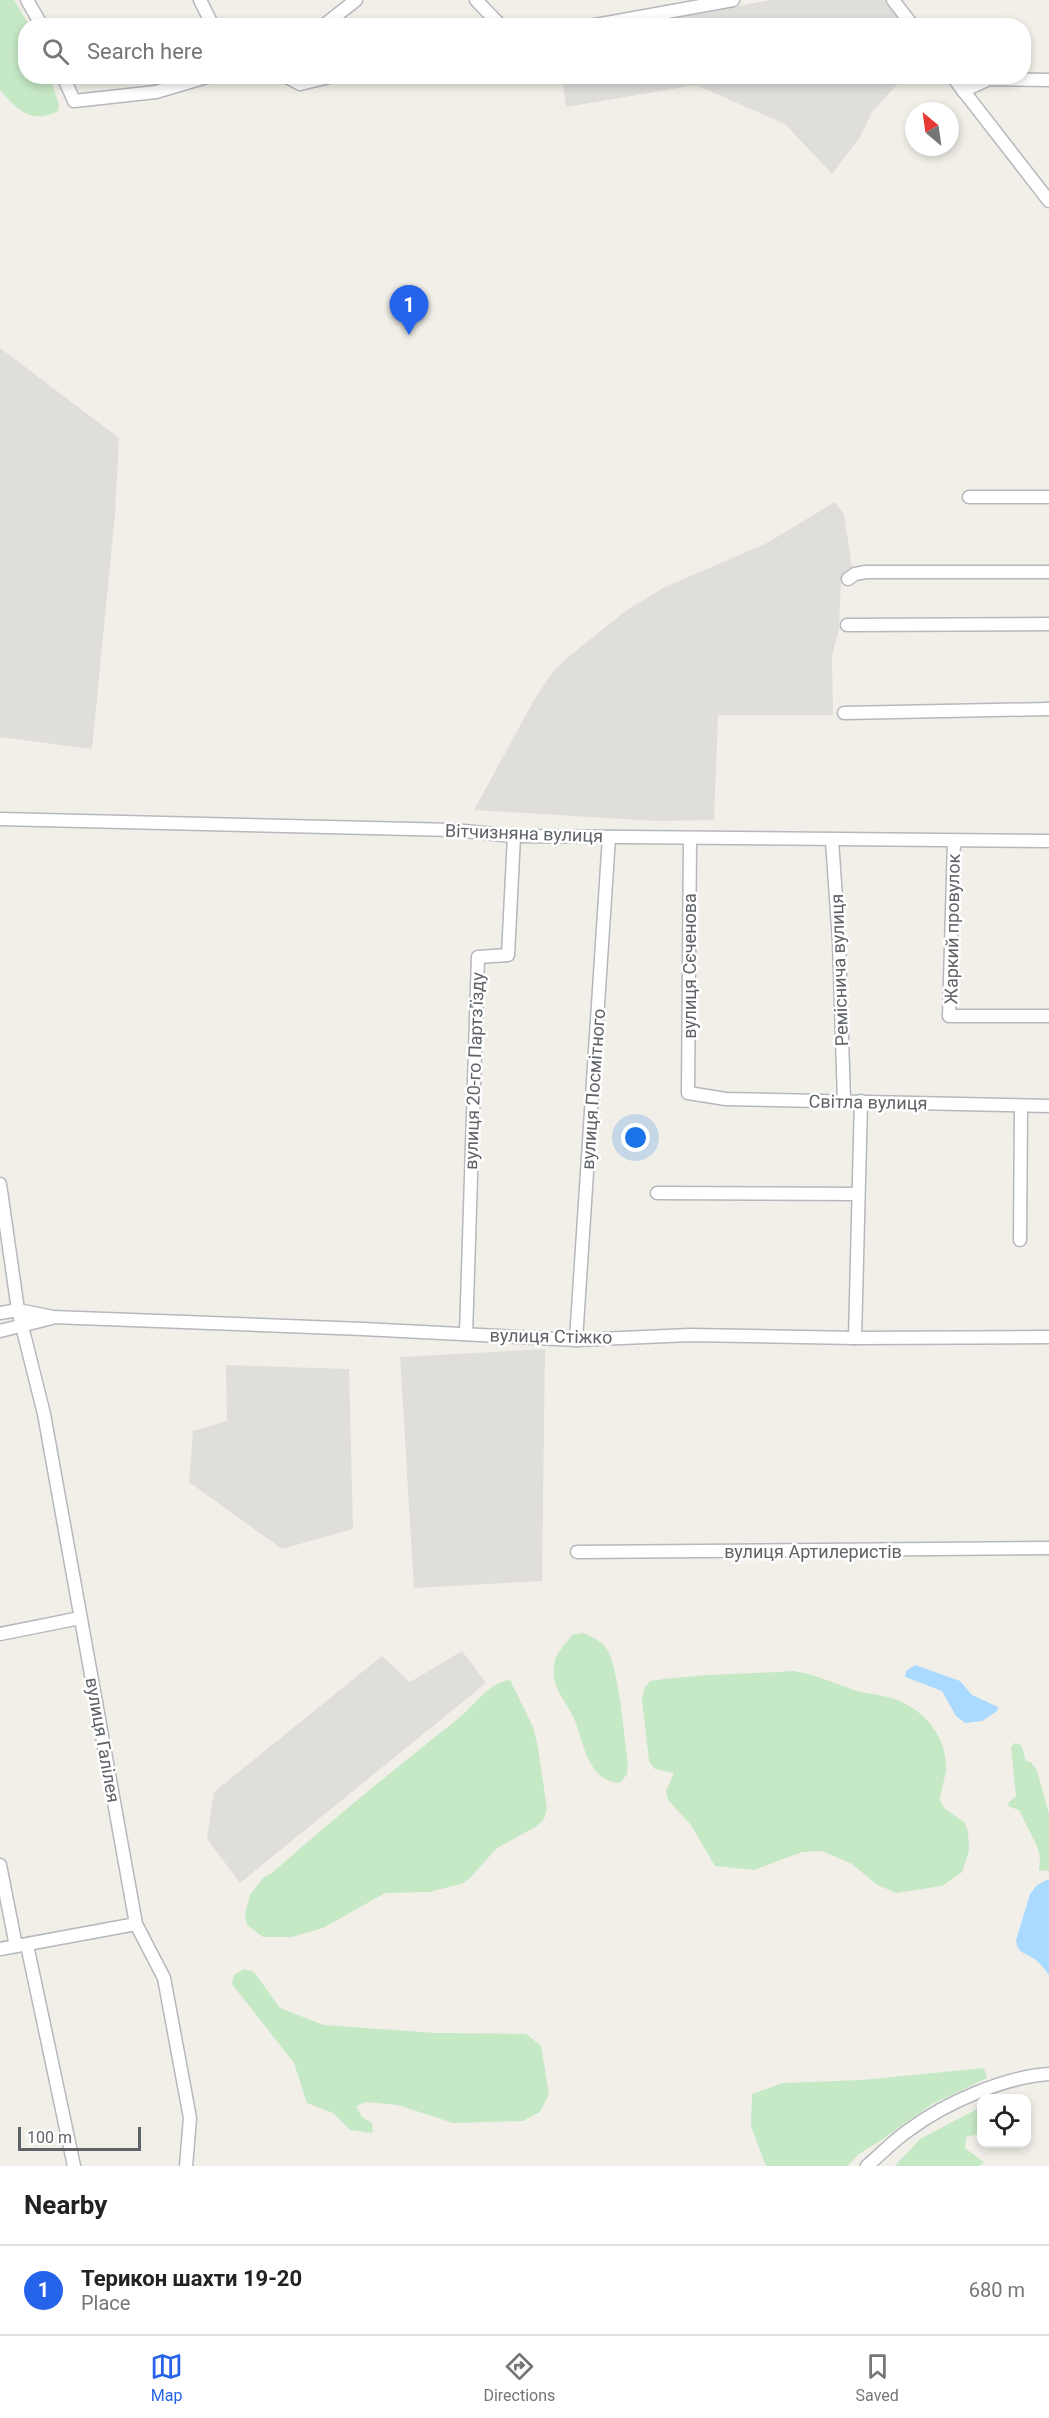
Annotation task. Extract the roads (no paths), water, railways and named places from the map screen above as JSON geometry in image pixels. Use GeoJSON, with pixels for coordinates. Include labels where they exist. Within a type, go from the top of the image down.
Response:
{"type":"FeatureCollection","features":[{"type":"Feature","properties":{"kind":"street"},"geometry":{"type":"LineString","coordinates":[[27,0],[37,18]]}},
{"type":"Feature","properties":{"kind":"street"},"geometry":{"type":"LineString","coordinates":[[200,0],[209,18]]}},
{"type":"Feature","properties":{"kind":"street"},"geometry":{"type":"LineString","coordinates":[[333,18],[356,0]]}},
{"type":"Feature","properties":{"kind":"street"},"geometry":{"type":"LineString","coordinates":[[476,0],[493,18]]}},
{"type":"Feature","properties":{"kind":"street"},"geometry":{"type":"LineString","coordinates":[[623,18],[676,5],[733,0]]}},
{"type":"Feature","properties":{"kind":"street"},"geometry":{"type":"LineString","coordinates":[[893,0],[907,18]]}},
{"type":"Feature","properties":{"kind":"street"},"geometry":{"type":"LineString","coordinates":[[1031,80],[1049,80]]}},
{"type":"Feature","properties":{"kind":"street"},"geometry":{"type":"LineString","coordinates":[[67,84],[74,101],[156,92],[183,84]]}},
{"type":"Feature","properties":{"kind":"street"},"geometry":{"type":"LineString","coordinates":[[958,84],[1049,201]]}},
{"type":"Feature","properties":{"kind":"street"},"geometry":{"type":"LineString","coordinates":[[963,91],[978,84]]}},
{"type":"Feature","properties":{"kind":"street"},"geometry":{"type":"LineString","coordinates":[[969,497],[1049,497]]}},
{"type":"Feature","properties":{"kind":"street"},"geometry":{"type":"LineString","coordinates":[[848,579],[855,573],[866,572],[1049,572]]}},
{"type":"Feature","properties":{"kind":"street"},"geometry":{"type":"LineString","coordinates":[[847,625],[1049,624]]}},
{"type":"Feature","properties":{"kind":"street"},"geometry":{"type":"LineString","coordinates":[[844,713],[1049,709]]}},
{"type":"Feature","properties":{"kind":"street","name":"Вітчизняна вулиця"},"geometry":{"type":"LineString","coordinates":[[0,819],[454,830],[514,836],[1049,841]]}},
{"type":"Feature","properties":{"kind":"street","name":"вулиця 20-го Партз'їзду"},"geometry":{"type":"LineString","coordinates":[[466,1334],[478,957],[507,955],[514,836]]}},
{"type":"Feature","properties":{"kind":"street","name":"вулиця Посмітного"},"geometry":{"type":"LineString","coordinates":[[576,1340],[609,837]]}},
{"type":"Feature","properties":{"kind":"street","name":"вулиця Сєченова"},"geometry":{"type":"LineString","coordinates":[[688,1093],[690,838]]}},
{"type":"Feature","properties":{"kind":"street","name":"Реміснича вулиця"},"geometry":{"type":"LineString","coordinates":[[832,840],[839,942],[844,1101]]}},
{"type":"Feature","properties":{"kind":"street","name":"Жаркий провулок"},"geometry":{"type":"LineString","coordinates":[[954,841],[949,1016],[1049,1016]]}},
{"type":"Feature","properties":{"kind":"street","name":"Світла вулиця"},"geometry":{"type":"LineString","coordinates":[[688,1093],[726,1099],[1049,1106]]}},
{"type":"Feature","properties":{"kind":"street"},"geometry":{"type":"LineString","coordinates":[[855,1338],[861,1101]]}},
{"type":"Feature","properties":{"kind":"street"},"geometry":{"type":"LineString","coordinates":[[1020,1240],[1021,1106]]}},
{"type":"Feature","properties":{"kind":"street","name":"вулиця Галілея"},"geometry":{"type":"LineString","coordinates":[[0,1184],[18,1310],[44,1414],[136,1924],[164,1978],[190,2118],[186,2166]]}},
{"type":"Feature","properties":{"kind":"street"},"geometry":{"type":"LineString","coordinates":[[657,1193],[858,1194]]}},
{"type":"Feature","properties":{"kind":"street","name":"вулиця Стіжко"},"geometry":{"type":"LineString","coordinates":[[0,1313],[18,1310],[53,1317],[576,1340],[690,1335],[855,1338],[1049,1337]]}},
{"type":"Feature","properties":{"kind":"street","name":"вулиця Стіжко"},"geometry":{"type":"LineString","coordinates":[[0,1331],[53,1317]]}},
{"type":"Feature","properties":{"kind":"street","name":"вулиця Артилеристів"},"geometry":{"type":"LineString","coordinates":[[577,1552],[1049,1548]]}},
{"type":"Feature","properties":{"kind":"street"},"geometry":{"type":"LineString","coordinates":[[0,1634],[80,1618]]}},
{"type":"Feature","properties":{"kind":"street"},"geometry":{"type":"LineString","coordinates":[[0,1865],[74,2166]]}},
{"type":"Feature","properties":{"kind":"street"},"geometry":{"type":"LineString","coordinates":[[0,1949],[136,1924]]}},
{"type":"Feature","properties":{"kind":"street"},"geometry":{"type":"LineString","coordinates":[[867,2166],[909,2130],[952,2103],[1003,2084],[1049,2074]]}},
{"type":"Feature","properties":{"kind":"water"},"geometry":{"type":"Polygon","coordinates":[[[915,1665],[960,1681],[972,1695],[998,1707],[997,1711],[982,1721],[965,1723],[956,1716],[942,1691],[905,1677],[906,1671],[915,1665]]]}},
{"type":"Feature","properties":{"kind":"water"},"geometry":{"type":"Polygon","coordinates":[[[1049,1879],[1049,1975],[1036,1960],[1020,1951],[1016,1940],[1030,1894],[1037,1885],[1049,1879]]]}},
{"type":"Feature","properties":{"kind":"place","name":"Терикон шахти 19-20"},"geometry":{"type":"Point","coordinates":[409,335]}}]}
